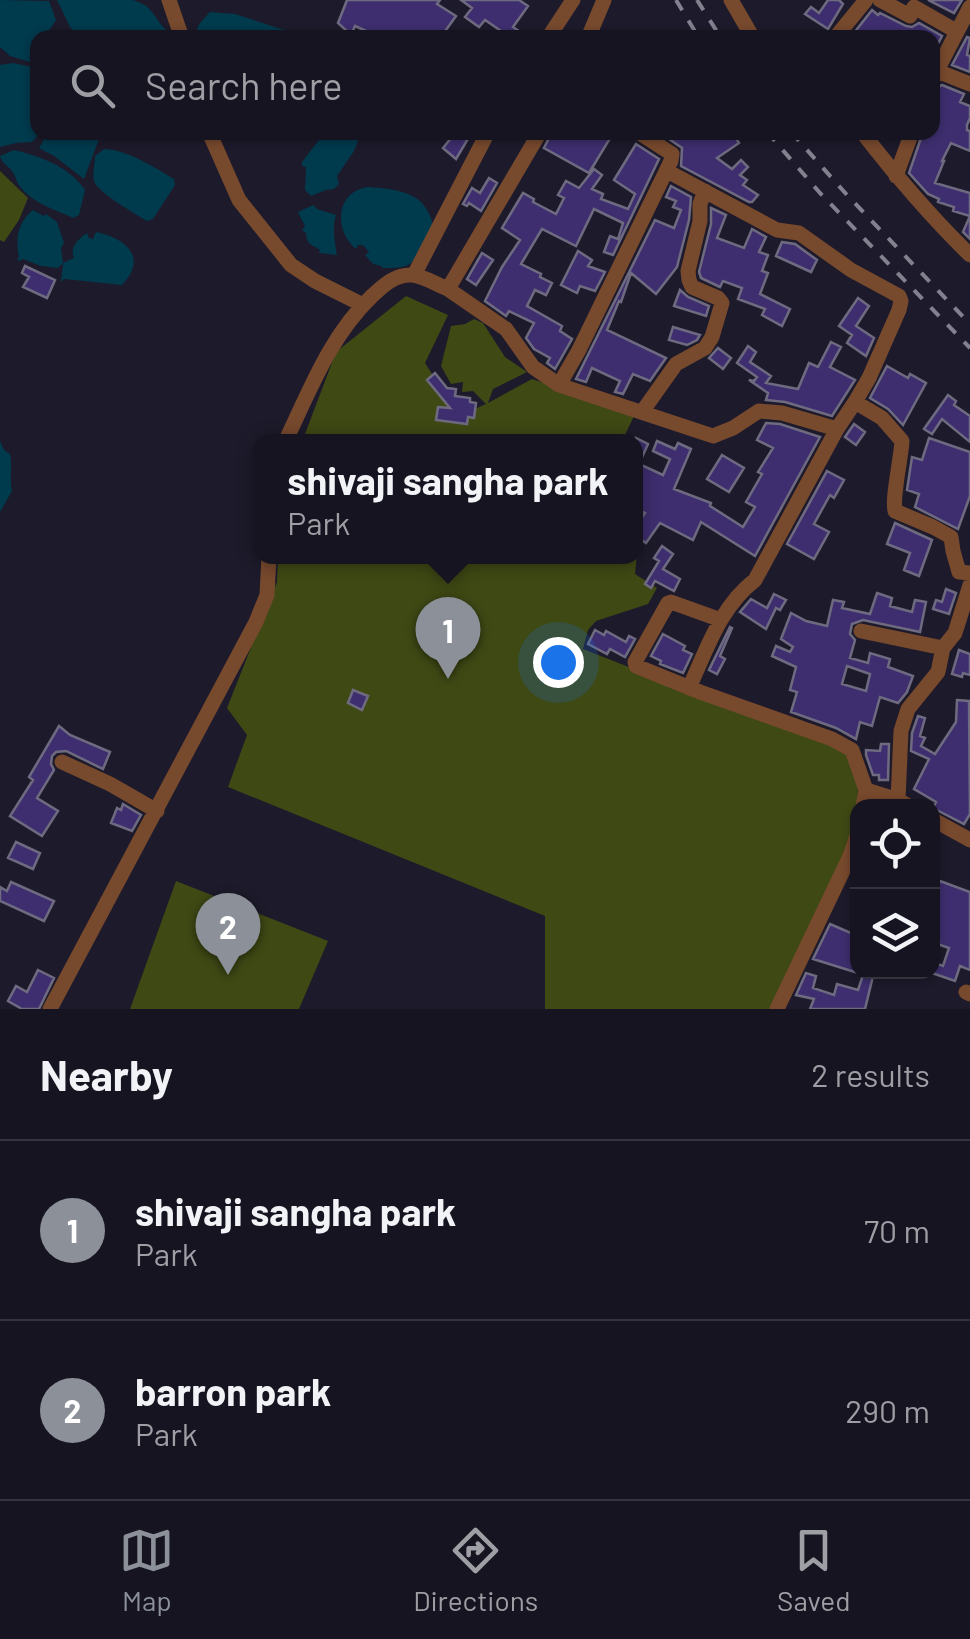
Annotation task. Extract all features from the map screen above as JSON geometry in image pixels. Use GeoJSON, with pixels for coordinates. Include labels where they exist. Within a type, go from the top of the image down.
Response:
{"type":"FeatureCollection","features":[{"type":"Feature","properties":{"kind":"street"},"geometry":{"type":"LineString","coordinates":[[169,0],[179,30]]}},
{"type":"Feature","properties":{"kind":"street"},"geometry":{"type":"LineString","coordinates":[[553,30],[573,0]]}},
{"type":"Feature","properties":{"kind":"street"},"geometry":{"type":"LineString","coordinates":[[591,30],[604,0]]}},
{"type":"Feature","properties":{"kind":"street"},"geometry":{"type":"LineString","coordinates":[[731,0],[748,30]]}},
{"type":"Feature","properties":{"kind":"street"},"geometry":{"type":"LineString","coordinates":[[842,30],[866,0]]}},
{"type":"Feature","properties":{"kind":"street"},"geometry":{"type":"LineString","coordinates":[[880,0],[910,16],[914,6],[956,31]]}},
{"type":"Feature","properties":{"kind":"street"},"geometry":{"type":"LineString","coordinates":[[940,65],[970,7]]}},
{"type":"Feature","properties":{"kind":"street"},"geometry":{"type":"LineString","coordinates":[[940,77],[970,84]]}},
{"type":"Feature","properties":{"kind":"street"},"geometry":{"type":"LineString","coordinates":[[213,140],[239,200],[291,265],[363,305]]}},
{"type":"Feature","properties":{"kind":"street"},"geometry":{"type":"LineString","coordinates":[[414,275],[484,140]]}},
{"type":"Feature","properties":{"kind":"street"},"geometry":{"type":"LineString","coordinates":[[448,289],[535,140]]}},
{"type":"Feature","properties":{"kind":"street"},"geometry":{"type":"LineString","coordinates":[[559,385],[667,171],[672,154],[650,140]]}},
{"type":"Feature","properties":{"kind":"street"},"geometry":{"type":"LineString","coordinates":[[868,140],[937,223],[970,256]]}},
{"type":"Feature","properties":{"kind":"street"},"geometry":{"type":"LineString","coordinates":[[896,176],[909,140]]}},
{"type":"Feature","properties":{"kind":"street"},"geometry":{"type":"LineString","coordinates":[[667,171],[777,230],[799,233],[902,301],[869,378],[837,429],[756,580],[739,593],[721,620],[689,688]]}},
{"type":"Feature","properties":{"kind":"street"},"geometry":{"type":"LineString","coordinates":[[642,412],[676,364],[706,348],[720,312],[722,303],[718,298],[692,286],[689,280],[705,192]]}},
{"type":"Feature","properties":{"kind":"street"},"geometry":{"type":"LineString","coordinates":[[290,434],[328,352],[351,316],[388,281],[414,275],[448,289],[506,328],[533,367],[559,385],[713,436],[734,428],[759,410],[837,429]]}},
{"type":"Feature","properties":{"kind":"street"},"geometry":{"type":"LineString","coordinates":[[855,402],[882,418],[902,442],[893,504],[896,511],[951,537],[959,572],[970,573]]}},
{"type":"Feature","properties":{"kind":"street"},"geometry":{"type":"LineString","coordinates":[[50,1009],[256,622],[267,595],[269,564]]}},
{"type":"Feature","properties":{"kind":"street"},"geometry":{"type":"LineString","coordinates":[[903,799],[904,720],[908,709],[938,672],[943,648],[955,632],[970,585]]}},
{"type":"Feature","properties":{"kind":"street"},"geometry":{"type":"LineString","coordinates":[[721,620],[671,602],[636,666],[852,750],[864,798]]}},
{"type":"Feature","properties":{"kind":"street"},"geometry":{"type":"LineString","coordinates":[[861,631],[943,648]]}},
{"type":"Feature","properties":{"kind":"street"},"geometry":{"type":"LineString","coordinates":[[62,762],[157,811]]}},
{"type":"Feature","properties":{"kind":"street"},"geometry":{"type":"LineString","coordinates":[[940,823],[970,840]]}},
{"type":"Feature","properties":{"kind":"street"},"geometry":{"type":"LineString","coordinates":[[778,1009],[850,856]]}},
{"type":"Feature","properties":{"kind":"green space"},"geometry":{"type":"Polygon","coordinates":[[[0,171],[28,198],[4,242],[0,240],[0,171]]]}},
{"type":"Feature","properties":{"kind":"green space"},"geometry":{"type":"Polygon","coordinates":[[[406,296],[448,315],[425,363],[446,396],[470,411],[486,404],[473,391],[462,392],[463,382],[451,384],[441,366],[451,326],[474,319],[483,323],[505,357],[527,372],[493,389],[488,403],[532,379],[635,414],[625,434],[305,434],[336,352],[406,296]]]}},
{"type":"Feature","properties":{"kind":"green space"},"geometry":{"type":"Polygon","coordinates":[[[278,564],[636,564],[635,574],[657,588],[648,604],[596,621],[588,630],[583,649],[846,752],[858,787],[857,799],[850,799],[850,850],[773,1009],[545,1009],[545,916],[228,787],[247,735],[227,708],[277,582],[278,564]]]}},
{"type":"Feature","properties":{"kind":"green space"},"geometry":{"type":"Polygon","coordinates":[[[176,881],[328,941],[299,1009],[130,1009],[176,881]]]}},
{"type":"Feature","properties":{"kind":"water"},"geometry":{"type":"Polygon","coordinates":[[[0,0],[49,1],[56,20],[50,30],[30,30],[30,62],[10,56],[0,47],[0,0]]]}},
{"type":"Feature","properties":{"kind":"water"},"geometry":{"type":"Polygon","coordinates":[[[57,0],[133,0],[151,10],[167,30],[73,30],[57,0]]]}},
{"type":"Feature","properties":{"kind":"water"},"geometry":{"type":"Polygon","coordinates":[[[210,12],[235,14],[286,30],[196,30],[210,12]]]}},
{"type":"Feature","properties":{"kind":"water"},"geometry":{"type":"Polygon","coordinates":[[[0,65],[30,67],[32,142],[0,147],[0,65]]]}},
{"type":"Feature","properties":{"kind":"water"},"geometry":{"type":"Polygon","coordinates":[[[44,140],[99,140],[84,179],[39,148],[44,140]]]}},
{"type":"Feature","properties":{"kind":"water"},"geometry":{"type":"Polygon","coordinates":[[[319,140],[358,140],[337,176],[339,184],[334,189],[311,196],[305,190],[306,167],[302,162],[319,140]]]}},
{"type":"Feature","properties":{"kind":"water"},"geometry":{"type":"Polygon","coordinates":[[[104,149],[131,156],[174,179],[175,185],[153,219],[147,221],[97,186],[93,178],[95,156],[104,149]]]}},
{"type":"Feature","properties":{"kind":"water"},"geometry":{"type":"Polygon","coordinates":[[[14,150],[54,164],[79,182],[85,190],[79,215],[73,218],[53,209],[22,189],[0,156],[14,150]]]}},
{"type":"Feature","properties":{"kind":"water"},"geometry":{"type":"Polygon","coordinates":[[[368,187],[409,194],[422,203],[430,216],[432,226],[425,246],[406,266],[383,268],[373,264],[363,245],[356,249],[344,232],[344,203],[357,190],[368,187]]]}},
{"type":"Feature","properties":{"kind":"water"},"geometry":{"type":"Polygon","coordinates":[[[313,205],[336,215],[337,255],[319,253],[302,230],[305,226],[298,212],[313,205]]]}},
{"type":"Feature","properties":{"kind":"water"},"geometry":{"type":"Polygon","coordinates":[[[33,210],[57,222],[64,243],[63,263],[58,268],[17,259],[19,231],[33,210]]]}},
{"type":"Feature","properties":{"kind":"water"},"geometry":{"type":"Polygon","coordinates":[[[96,232],[124,244],[133,258],[130,275],[122,285],[64,279],[61,282],[63,263],[74,258],[78,240],[87,233],[93,239],[96,232]]]}},
{"type":"Feature","properties":{"kind":"water"},"geometry":{"type":"Polygon","coordinates":[[[0,441],[10,454],[12,491],[0,512],[0,441]]]}},
{"type":"Feature","properties":{"kind":"building"},"geometry":{"type":"Polygon","coordinates":[[[347,0],[440,0],[437,4],[456,16],[446,30],[364,30],[355,26],[346,30],[338,23],[347,0]]]}},
{"type":"Feature","properties":{"kind":"building"},"geometry":{"type":"Polygon","coordinates":[[[461,0],[519,0],[528,6],[513,27],[517,30],[500,30],[485,20],[479,27],[465,17],[472,8],[461,0]]]}},
{"type":"Feature","properties":{"kind":"building"},"geometry":{"type":"Polygon","coordinates":[[[828,0],[843,4],[828,29],[805,14],[811,7],[819,13],[828,0]]]}},
{"type":"Feature","properties":{"kind":"building"},"geometry":{"type":"Polygon","coordinates":[[[928,0],[962,0],[954,13],[928,0]]]}},
{"type":"Feature","properties":{"kind":"building"},"geometry":{"type":"Polygon","coordinates":[[[872,10],[906,26],[919,23],[931,30],[856,30],[872,10]]]}},
{"type":"Feature","properties":{"kind":"building"},"geometry":{"type":"Polygon","coordinates":[[[967,37],[970,38],[970,72],[952,65],[967,37]]]}},
{"type":"Feature","properties":{"kind":"building"},"geometry":{"type":"Polygon","coordinates":[[[940,86],[964,94],[960,102],[970,106],[970,151],[951,143],[935,183],[970,193],[970,216],[938,202],[909,173],[920,140],[940,140],[940,86]]]}},
{"type":"Feature","properties":{"kind":"building"},"geometry":{"type":"Polygon","coordinates":[[[450,140],[467,140],[456,159],[443,148],[450,140]]]}},
{"type":"Feature","properties":{"kind":"building"},"geometry":{"type":"Polygon","coordinates":[[[548,140],[609,140],[589,173],[544,148],[548,140]]]}},
{"type":"Feature","properties":{"kind":"building"},"geometry":{"type":"Polygon","coordinates":[[[670,140],[737,140],[739,143],[717,158],[732,169],[741,160],[748,167],[740,175],[747,180],[743,185],[758,195],[749,202],[681,166],[682,148],[670,140]]]}},
{"type":"Feature","properties":{"kind":"building"},"geometry":{"type":"Polygon","coordinates":[[[636,144],[659,159],[613,255],[604,252],[610,236],[618,239],[623,223],[594,209],[576,246],[542,229],[521,264],[552,283],[546,295],[535,290],[527,306],[562,326],[560,331],[572,339],[555,369],[547,363],[550,358],[534,349],[526,338],[534,323],[509,311],[506,316],[485,301],[520,240],[502,228],[523,193],[556,214],[564,198],[558,195],[566,181],[579,188],[594,169],[602,175],[592,189],[603,194],[601,199],[628,209],[635,194],[614,180],[636,144]]]}},
{"type":"Feature","properties":{"kind":"building"},"geometry":{"type":"Polygon","coordinates":[[[489,178],[497,183],[481,211],[469,203],[463,204],[472,188],[480,193],[489,178]]]}},
{"type":"Feature","properties":{"kind":"building"},"geometry":{"type":"Polygon","coordinates":[[[671,186],[691,197],[677,267],[656,294],[631,273],[607,330],[666,358],[650,381],[633,374],[623,394],[615,392],[620,381],[592,368],[586,382],[576,379],[655,220],[674,228],[681,210],[673,207],[676,201],[666,197],[671,186]]]}},
{"type":"Feature","properties":{"kind":"building"},"geometry":{"type":"Polygon","coordinates":[[[711,208],[726,215],[717,238],[744,248],[752,229],[766,237],[759,252],[768,255],[762,271],[768,273],[760,294],[790,309],[782,326],[762,315],[765,309],[738,299],[742,288],[723,281],[720,287],[701,278],[711,208]]]}},
{"type":"Feature","properties":{"kind":"building"},"geometry":{"type":"Polygon","coordinates":[[[970,216],[970,239],[963,232],[970,216]]]}},
{"type":"Feature","properties":{"kind":"building"},"geometry":{"type":"Polygon","coordinates":[[[782,242],[795,244],[817,260],[811,272],[776,256],[782,242]]]}},
{"type":"Feature","properties":{"kind":"building"},"geometry":{"type":"Polygon","coordinates":[[[578,251],[592,260],[588,266],[605,272],[595,291],[580,286],[577,293],[561,285],[578,251]]]}},
{"type":"Feature","properties":{"kind":"building"},"geometry":{"type":"Polygon","coordinates":[[[482,253],[493,260],[476,285],[467,279],[482,253]]]}},
{"type":"Feature","properties":{"kind":"building"},"geometry":{"type":"Polygon","coordinates":[[[25,266],[55,280],[47,298],[23,287],[29,277],[22,273],[25,266]]]}},
{"type":"Feature","properties":{"kind":"building"},"geometry":{"type":"Polygon","coordinates":[[[680,290],[709,306],[706,316],[674,306],[680,290]]]}},
{"type":"Feature","properties":{"kind":"building"},"geometry":{"type":"Polygon","coordinates":[[[858,298],[869,306],[856,326],[874,338],[866,356],[847,343],[852,335],[839,326],[858,298]]]}},
{"type":"Feature","properties":{"kind":"building"},"geometry":{"type":"Polygon","coordinates":[[[673,327],[700,335],[687,345],[669,340],[673,327]]]}},
{"type":"Feature","properties":{"kind":"building"},"geometry":{"type":"Polygon","coordinates":[[[831,342],[841,347],[830,367],[855,380],[832,416],[766,400],[768,393],[749,380],[757,377],[737,363],[748,346],[756,352],[750,362],[771,376],[766,383],[798,389],[809,363],[818,367],[831,342]]]}},
{"type":"Feature","properties":{"kind":"building"},"geometry":{"type":"Polygon","coordinates":[[[718,348],[731,358],[723,369],[709,358],[718,348]]]}},
{"type":"Feature","properties":{"kind":"building"},"geometry":{"type":"Polygon","coordinates":[[[887,366],[926,383],[903,425],[870,398],[887,366]]]}},
{"type":"Feature","properties":{"kind":"building"},"geometry":{"type":"Polygon","coordinates":[[[435,373],[447,388],[456,389],[455,396],[476,403],[474,418],[468,417],[467,424],[436,420],[438,407],[450,408],[427,380],[435,373]]]}},
{"type":"Feature","properties":{"kind":"building"},"geometry":{"type":"Polygon","coordinates":[[[948,395],[956,401],[954,405],[970,416],[970,442],[942,419],[932,434],[924,429],[948,395]]]}},
{"type":"Feature","properties":{"kind":"building"},"geometry":{"type":"Polygon","coordinates":[[[766,423],[820,437],[755,556],[701,522],[693,540],[660,523],[646,543],[643,541],[643,466],[663,475],[670,459],[653,451],[657,441],[675,449],[678,443],[691,449],[674,489],[711,503],[743,527],[755,507],[746,502],[773,448],[757,440],[766,423]]]}},
{"type":"Feature","properties":{"kind":"building"},"geometry":{"type":"Polygon","coordinates":[[[854,424],[865,432],[856,445],[845,437],[854,424]]]}},
{"type":"Feature","properties":{"kind":"building"},"geometry":{"type":"Polygon","coordinates":[[[929,438],[970,452],[970,496],[958,529],[915,507],[919,494],[907,490],[912,457],[922,460],[929,438]]]}},
{"type":"Feature","properties":{"kind":"building"},"geometry":{"type":"Polygon","coordinates":[[[722,455],[744,468],[729,492],[707,479],[722,455]]]}},
{"type":"Feature","properties":{"kind":"building"},"geometry":{"type":"Polygon","coordinates":[[[827,471],[844,480],[834,498],[830,495],[814,524],[829,532],[814,559],[787,544],[827,471]]]}},
{"type":"Feature","properties":{"kind":"building"},"geometry":{"type":"Polygon","coordinates":[[[895,523],[932,540],[919,576],[904,570],[910,553],[887,544],[895,523]]]}},
{"type":"Feature","properties":{"kind":"building"},"geometry":{"type":"Polygon","coordinates":[[[662,546],[673,554],[663,569],[680,579],[674,591],[655,581],[651,588],[645,584],[659,561],[654,558],[662,546]]]}},
{"type":"Feature","properties":{"kind":"building"},"geometry":{"type":"Polygon","coordinates":[[[946,589],[956,593],[949,614],[933,609],[936,600],[942,602],[946,589]]]}},
{"type":"Feature","properties":{"kind":"building"},"geometry":{"type":"Polygon","coordinates":[[[877,593],[892,598],[890,606],[912,612],[915,600],[926,602],[920,632],[863,620],[852,624],[850,634],[855,640],[850,658],[868,663],[870,653],[890,659],[888,667],[913,676],[907,692],[898,703],[880,697],[872,726],[860,722],[856,739],[791,712],[797,692],[790,690],[796,667],[772,656],[776,646],[790,652],[793,647],[781,639],[791,613],[827,626],[833,600],[844,602],[842,608],[870,614],[877,593]],[[847,666],[842,684],[866,691],[870,674],[847,666]]]}},
{"type":"Feature","properties":{"kind":"building"},"geometry":{"type":"Polygon","coordinates":[[[774,594],[786,600],[780,610],[776,608],[766,629],[740,612],[751,599],[767,608],[774,594]]]}},
{"type":"Feature","properties":{"kind":"building"},"geometry":{"type":"Polygon","coordinates":[[[730,627],[720,656],[725,659],[717,674],[709,670],[730,627]]]}},
{"type":"Feature","properties":{"kind":"building"},"geometry":{"type":"Polygon","coordinates":[[[595,630],[604,635],[606,631],[626,642],[629,636],[635,639],[625,657],[610,649],[607,654],[588,644],[595,630]]]}},
{"type":"Feature","properties":{"kind":"building"},"geometry":{"type":"Polygon","coordinates":[[[663,634],[692,654],[683,673],[651,656],[663,634]]]}},
{"type":"Feature","properties":{"kind":"building"},"geometry":{"type":"Polygon","coordinates":[[[959,650],[970,654],[970,675],[952,674],[959,650]]]}},
{"type":"Feature","properties":{"kind":"building"},"geometry":{"type":"Polygon","coordinates":[[[353,690],[368,696],[362,710],[348,703],[353,690]]]}},
{"type":"Feature","properties":{"kind":"building"},"geometry":{"type":"Polygon","coordinates":[[[957,700],[969,701],[970,814],[964,824],[940,812],[940,799],[931,799],[914,789],[929,759],[911,751],[918,716],[925,718],[921,746],[935,754],[956,722],[957,700]]]}},
{"type":"Feature","properties":{"kind":"building"},"geometry":{"type":"Polygon","coordinates":[[[59,726],[70,735],[110,752],[103,769],[66,751],[52,756],[54,770],[37,798],[58,811],[42,836],[10,816],[59,726]]]}},
{"type":"Feature","properties":{"kind":"building"},"geometry":{"type":"Polygon","coordinates":[[[881,744],[889,744],[888,780],[873,775],[866,755],[866,750],[880,751],[881,744]]]}},
{"type":"Feature","properties":{"kind":"building"},"geometry":{"type":"Polygon","coordinates":[[[123,804],[141,815],[132,831],[111,823],[123,804]]]}},
{"type":"Feature","properties":{"kind":"building"},"geometry":{"type":"Polygon","coordinates":[[[16,842],[40,853],[33,869],[8,858],[16,842]]]}},
{"type":"Feature","properties":{"kind":"building"},"geometry":{"type":"Polygon","coordinates":[[[940,881],[970,892],[970,970],[960,966],[955,981],[940,976],[940,965],[943,966],[949,948],[940,945],[940,881]]]}},
{"type":"Feature","properties":{"kind":"building"},"geometry":{"type":"Polygon","coordinates":[[[11,882],[54,901],[44,921],[0,901],[0,887],[7,891],[11,882]]]}},
{"type":"Feature","properties":{"kind":"building"},"geometry":{"type":"Polygon","coordinates":[[[830,924],[850,933],[850,971],[813,959],[830,924]]]}},
{"type":"Feature","properties":{"kind":"building"},"geometry":{"type":"Polygon","coordinates":[[[38,970],[54,978],[39,1009],[22,1009],[8,1001],[16,986],[27,992],[38,970]]]}},
{"type":"Feature","properties":{"kind":"building"},"geometry":{"type":"Polygon","coordinates":[[[806,973],[816,976],[813,988],[834,995],[837,984],[858,990],[862,979],[872,979],[865,1009],[810,1009],[814,999],[796,995],[806,973]]]}},
{"type":"Feature","properties":{"kind":"railway"},"geometry":{"type":"LineString","coordinates":[[676,0],[694,30]]}},
{"type":"Feature","properties":{"kind":"railway"},"geometry":{"type":"LineString","coordinates":[[697,0],[716,30]]}},
{"type":"Feature","properties":{"kind":"railway"},"geometry":{"type":"LineString","coordinates":[[774,140],[970,348]]}},
{"type":"Feature","properties":{"kind":"railway"},"geometry":{"type":"LineString","coordinates":[[798,140],[970,324]]}},
{"type":"Feature","properties":{"kind":"place","name":"shivaji sangha park"},"geometry":{"type":"Point","coordinates":[448,679]}},
{"type":"Feature","properties":{"kind":"place","name":"barron park"},"geometry":{"type":"Point","coordinates":[228,975]}}]}
